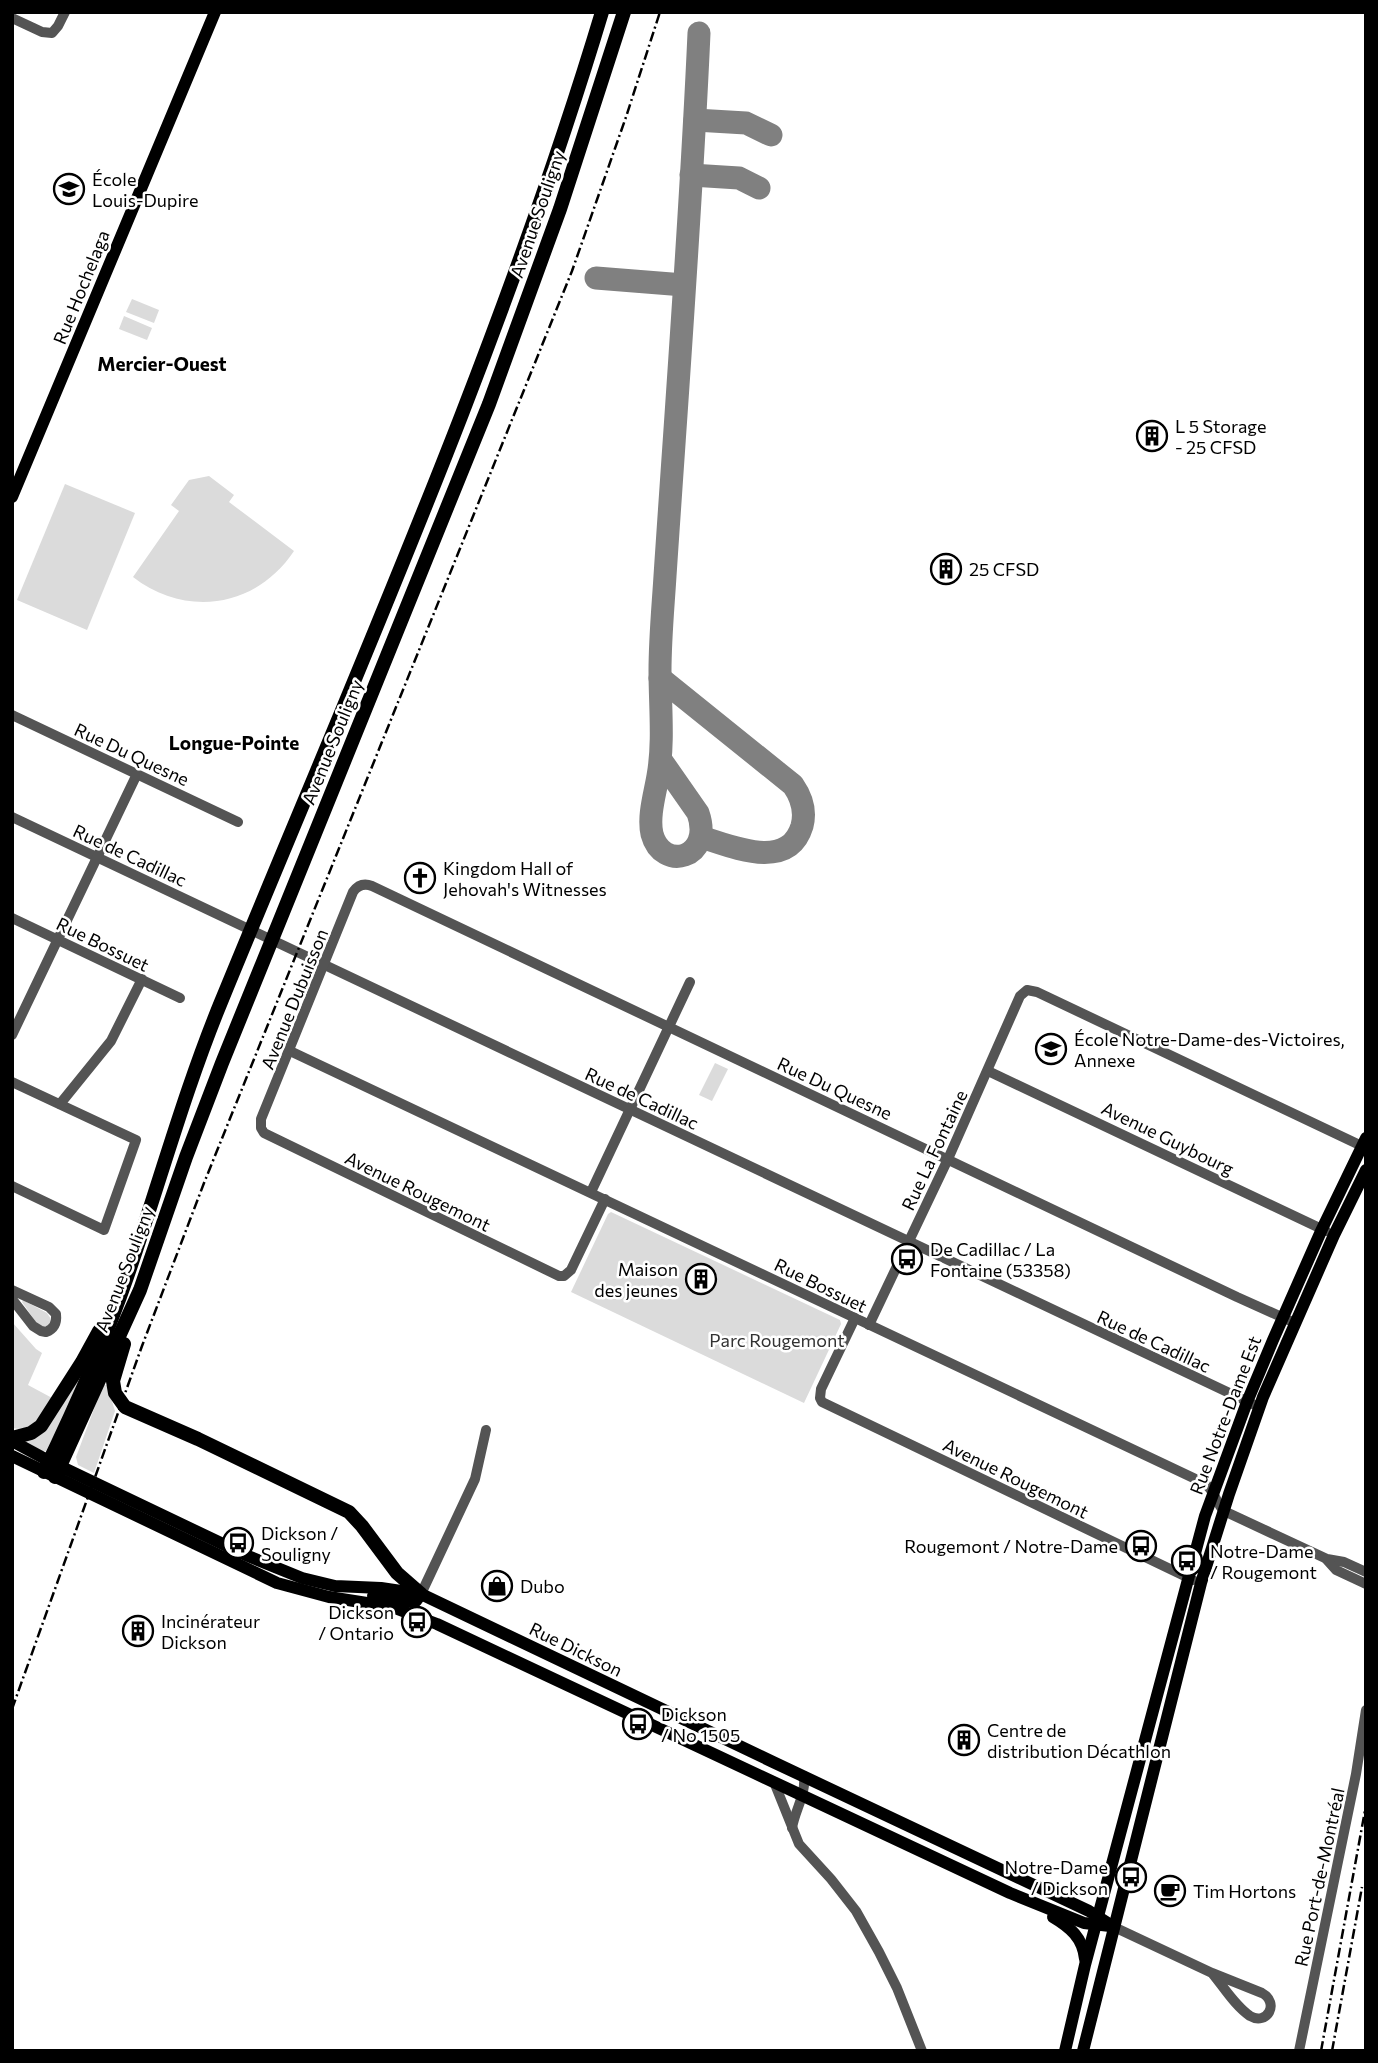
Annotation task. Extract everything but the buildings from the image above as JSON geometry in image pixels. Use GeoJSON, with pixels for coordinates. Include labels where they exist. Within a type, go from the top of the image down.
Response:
{"type":"FeatureCollection","features":[{"type":"Feature","properties":{"kind":"highway","name":"Avenue Souligny"},"geometry":{"type":"LineString","coordinates":[[52,1469],[126,1280],[190,1080],[467,400],[531,227],[602,12]]}},
{"type":"Feature","properties":{"kind":"highway","name":"Avenue Souligny"},"geometry":{"type":"LineString","coordinates":[[52,1469],[140,1290],[190,1147],[508,352],[568,184],[624,12]]}},
{"type":"Feature","properties":{"kind":"highway"},"geometry":{"type":"LineString","coordinates":[[12,1439],[34,1432],[49,1415],[82,1362],[126,1280]]}},
{"type":"Feature","properties":{"kind":"highway"},"geometry":{"type":"LineString","coordinates":[[140,1290],[114,1376],[113,1388],[121,1404],[349,1512],[397,1573],[421,1594]]}},
{"type":"Feature","properties":{"kind":"main road","name":"Rue Hochelaga"},"geometry":{"type":"LineString","coordinates":[[12,497],[215,12]]}},
{"type":"Feature","properties":{"kind":"main road","name":"Rue Notre-Dame Est"},"geometry":{"type":"LineString","coordinates":[[1083,2051],[1114,1927],[1188,1577],[1213,1492],[1364,1144]]}},
{"type":"Feature","properties":{"kind":"main road","name":"Rue Notre-Dame Est"},"geometry":{"type":"LineString","coordinates":[[1328,1232],[1366,1170]]}},
{"type":"Feature","properties":{"kind":"main road","name":"Rue Notre-Dame Est"},"geometry":{"type":"LineString","coordinates":[[1065,2051],[1097,1921],[1224,1511],[1253,1405]]}},
{"type":"Feature","properties":{"kind":"main road","name":"Rue Dickson"},"geometry":{"type":"LineString","coordinates":[[12,1439],[52,1469],[277,1583],[316,1594],[375,1603],[412,1614],[1010,1893],[1084,1923],[1097,1921]]}},
{"type":"Feature","properties":{"kind":"main road","name":"Rue Dickson"},"geometry":{"type":"LineString","coordinates":[[12,1456],[52,1469],[302,1578],[335,1586],[381,1588],[421,1594],[1114,1927]]}},
{"type":"Feature","properties":{"kind":"main road"},"geometry":{"type":"LineString","coordinates":[[316,1594],[380,1596],[412,1602],[421,1594]]}},
{"type":"Feature","properties":{"kind":"main road"},"geometry":{"type":"LineString","coordinates":[[861,1823],[868,1807]]}},
{"type":"Feature","properties":{"kind":"main road"},"geometry":{"type":"LineString","coordinates":[[907,1845],[914,1829]]}},
{"type":"Feature","properties":{"kind":"main road"},"geometry":{"type":"LineString","coordinates":[[1010,1893],[1060,1921],[1072,1931],[1083,1945],[1085,1965]]}},
{"type":"Feature","properties":{"kind":"street"},"geometry":{"type":"LineString","coordinates":[[12,18],[42,32],[52,33],[65,12]]}},
{"type":"Feature","properties":{"kind":"street","name":"Rue Du Quesne"},"geometry":{"type":"LineString","coordinates":[[12,715],[238,822]]}},
{"type":"Feature","properties":{"kind":"street"},"geometry":{"type":"LineString","coordinates":[[12,1035],[137,774]]}},
{"type":"Feature","properties":{"kind":"street","name":"Rue de Cadillac"},"geometry":{"type":"LineString","coordinates":[[12,817],[1253,1405]]}},
{"type":"Feature","properties":{"kind":"street","name":"Rue Du Quesne"},"geometry":{"type":"LineString","coordinates":[[361,884],[372,886],[1289,1320]]}},
{"type":"Feature","properties":{"kind":"street","name":"Avenue Dubuisson"},"geometry":{"type":"LineString","coordinates":[[261,1128],[261,1119],[353,892],[361,884]]}},
{"type":"Feature","properties":{"kind":"street","name":"Rue Bossuet"},"geometry":{"type":"LineString","coordinates":[[12,918],[180,998]]}},
{"type":"Feature","properties":{"kind":"street"},"geometry":{"type":"LineString","coordinates":[[60,1104],[111,1041],[142,979]]}},
{"type":"Feature","properties":{"kind":"street"},"geometry":{"type":"LineString","coordinates":[[591,1192],[690,982]]}},
{"type":"Feature","properties":{"kind":"street","name":"Rue La Fontaine"},"geometry":{"type":"LineString","coordinates":[[869,1325],[948,1159],[1020,996],[1027,990],[1037,992],[1364,1144]]}},
{"type":"Feature","properties":{"kind":"street","name":"Rue Bossuet"},"geometry":{"type":"LineString","coordinates":[[290,1051],[1204,1483],[1224,1511]]}},
{"type":"Feature","properties":{"kind":"street","name":"Avenue Guybourg"},"geometry":{"type":"LineString","coordinates":[[988,1071],[1328,1232]]}},
{"type":"Feature","properties":{"kind":"street"},"geometry":{"type":"LineString","coordinates":[[12,1082],[136,1140],[104,1230],[12,1186]]}},
{"type":"Feature","properties":{"kind":"street","name":"Avenue Rougemont"},"geometry":{"type":"LineString","coordinates":[[261,1128],[269,1136],[293,1148],[554,1274],[564,1276],[571,1270],[605,1199]]}},
{"type":"Feature","properties":{"kind":"street"},"geometry":{"type":"LineString","coordinates":[[12,1290],[49,1307],[56,1314],[54,1327],[46,1332],[36,1329],[12,1299]]}},
{"type":"Feature","properties":{"kind":"street","name":"Avenue Rougemont"},"geometry":{"type":"LineString","coordinates":[[855,1318],[821,1388],[822,1402],[1201,1583]]}},
{"type":"Feature","properties":{"kind":"street"},"geometry":{"type":"LineString","coordinates":[[421,1594],[475,1479],[486,1430]]}},
{"type":"Feature","properties":{"kind":"street"},"geometry":{"type":"LineString","coordinates":[[1224,1511],[1327,1559],[1344,1562],[1366,1572]]}},
{"type":"Feature","properties":{"kind":"street"},"geometry":{"type":"LineString","coordinates":[[1327,1559],[1336,1570],[1366,1584]]}},
{"type":"Feature","properties":{"kind":"street","name":"Rue Port-de-Montréal"},"geometry":{"type":"LineString","coordinates":[[1299,2051],[1356,1774],[1366,1710]]}},
{"type":"Feature","properties":{"kind":"street"},"geometry":{"type":"LineString","coordinates":[[792,1829],[803,1795],[804,1776]]}},
{"type":"Feature","properties":{"kind":"street"},"geometry":{"type":"LineString","coordinates":[[774,1782],[799,1844],[856,1911],[897,1988],[922,2051]]}},
{"type":"Feature","properties":{"kind":"street","name":"Rue Dickson"},"geometry":{"type":"LineString","coordinates":[[1114,1927],[1268,1996],[1269,2012],[1266,2017],[1248,2015],[1212,1972]]}},
{"type":"Feature","properties":{"kind":"green space"},"geometry":{"type":"Polygon","coordinates":[[[132,299],[159,310],[154,323],[126,312],[132,299]]]}},
{"type":"Feature","properties":{"kind":"green space"},"geometry":{"type":"Polygon","coordinates":[[[124,316],[152,328],[147,340],[119,329],[124,316]]]}},
{"type":"Feature","properties":{"kind":"green space"},"geometry":{"type":"Polygon","coordinates":[[[209,476],[234,495],[229,502],[294,551],[278,570],[260,585],[240,595],[219,601],[197,602],[175,598],[154,590],[133,577],[179,511],[171,505],[189,480],[209,476]]]}},
{"type":"Feature","properties":{"kind":"green space"},"geometry":{"type":"Polygon","coordinates":[[[65,484],[135,513],[87,630],[17,600],[65,484]]]}},
{"type":"Feature","properties":{"kind":"green space"},"geometry":{"type":"Polygon","coordinates":[[[715,1063],[728,1069],[712,1101],[699,1095],[715,1063]]]}},
{"type":"Feature","properties":{"kind":"green space","name":"Parc Rougemont"},"geometry":{"type":"Polygon","coordinates":[[[611,1212],[840,1320],[841,1324],[804,1403],[571,1292],[611,1212]]]}},
{"type":"Feature","properties":{"kind":"green space"},"geometry":{"type":"Polygon","coordinates":[[[23,1300],[47,1313],[51,1319],[49,1325],[38,1325],[23,1300]]]}},
{"type":"Feature","properties":{"kind":"green space"},"geometry":{"type":"Polygon","coordinates":[[[12,1322],[42,1353],[28,1385],[54,1399],[35,1426],[19,1429],[12,1428],[12,1322]]]}},
{"type":"Feature","properties":{"kind":"green space"},"geometry":{"type":"Polygon","coordinates":[[[77,1380],[81,1382],[46,1451],[23,1441],[77,1380]]]}},
{"type":"Feature","properties":{"kind":"green space"},"geometry":{"type":"Polygon","coordinates":[[[103,1385],[107,1385],[115,1411],[94,1473],[78,1465],[76,1457],[103,1385]]]}},
{"type":"Feature","properties":{"kind":"taxiway"},"geometry":{"type":"LineString","coordinates":[[661,760],[698,813],[701,829],[699,841],[693,850],[685,855],[675,856],[658,846],[652,834],[651,820],[661,750],[661,635],[699,33]]}},
{"type":"Feature","properties":{"kind":"taxiway"},"geometry":{"type":"LineString","coordinates":[[695,120],[746,123],[771,135]]}},
{"type":"Feature","properties":{"kind":"taxiway"},"geometry":{"type":"LineString","coordinates":[[691,175],[739,178],[759,188]]}},
{"type":"Feature","properties":{"kind":"taxiway"},"geometry":{"type":"LineString","coordinates":[[596,278],[684,285]]}},
{"type":"Feature","properties":{"kind":"taxiway"},"geometry":{"type":"LineString","coordinates":[[660,678],[793,785],[802,805],[802,826],[795,840],[785,848],[772,852],[742,850],[701,837]]}},
{"type":"Feature","properties":{"kind":"railway"},"geometry":{"type":"LineString","coordinates":[[12,1709],[142,1346],[204,1183],[572,271],[660,12]]}},
{"type":"Feature","properties":{"kind":"railway"},"geometry":{"type":"LineString","coordinates":[[1321,2051],[1366,1805]]}},
{"type":"Feature","properties":{"kind":"railway"},"geometry":{"type":"LineString","coordinates":[[1332,2051],[1362,1887]]}},
{"type":"Feature","properties":{"kind":"place","name":"École Louis-Dupire"},"geometry":{"type":"Point","coordinates":[69,189]}},
{"type":"Feature","properties":{"kind":"place","name":"L 5 Storage - 25 CFSD"},"geometry":{"type":"Point","coordinates":[1152,436]}},
{"type":"Feature","properties":{"kind":"place","name":"25 CFSD"},"geometry":{"type":"Point","coordinates":[946,569]}},
{"type":"Feature","properties":{"kind":"place","name":"Kingdom Hall of Jehovah's Witnesses"},"geometry":{"type":"Point","coordinates":[420,878]}},
{"type":"Feature","properties":{"kind":"place","name":"École Notre-Dame-des-Victoires, Annexe"},"geometry":{"type":"Point","coordinates":[1051,1049]}},
{"type":"Feature","properties":{"kind":"place","name":"De Cadillac / La Fontaine (53358)"},"geometry":{"type":"Point","coordinates":[907,1259]}},
{"type":"Feature","properties":{"kind":"place","name":"Maison des jeunes"},"geometry":{"type":"Point","coordinates":[701,1279]}},
{"type":"Feature","properties":{"kind":"place","name":"Dickson / Souligny"},"geometry":{"type":"Point","coordinates":[238,1543]}},
{"type":"Feature","properties":{"kind":"place","name":"Rougemont / Notre-Dame"},"geometry":{"type":"Point","coordinates":[1141,1546]}},
{"type":"Feature","properties":{"kind":"place","name":"Notre-Dame / Rougemont"},"geometry":{"type":"Point","coordinates":[1187,1561]}},
{"type":"Feature","properties":{"kind":"place","name":"Dubo"},"geometry":{"type":"Point","coordinates":[497,1586]}},
{"type":"Feature","properties":{"kind":"place","name":"Dickson / Ontario"},"geometry":{"type":"Point","coordinates":[417,1622]}},
{"type":"Feature","properties":{"kind":"place","name":"Incinérateur Dickson"},"geometry":{"type":"Point","coordinates":[138,1631]}},
{"type":"Feature","properties":{"kind":"place","name":"Dickson / No 1505"},"geometry":{"type":"Point","coordinates":[638,1724]}},
{"type":"Feature","properties":{"kind":"place","name":"Centre de distribution Décathlon"},"geometry":{"type":"Point","coordinates":[964,1740]}},
{"type":"Feature","properties":{"kind":"place","name":"Notre-Dame / Dickson"},"geometry":{"type":"Point","coordinates":[1131,1877]}},
{"type":"Feature","properties":{"kind":"place","name":"Tim Hortons"},"geometry":{"type":"Point","coordinates":[1170,1891]}},
{"type":"Feature","properties":{"kind":"district","name":"Mercier-Ouest"},"geometry":{"type":"Point","coordinates":[162,363]}},
{"type":"Feature","properties":{"kind":"district","name":"Longue-Pointe"},"geometry":{"type":"Point","coordinates":[234,742]}}]}
